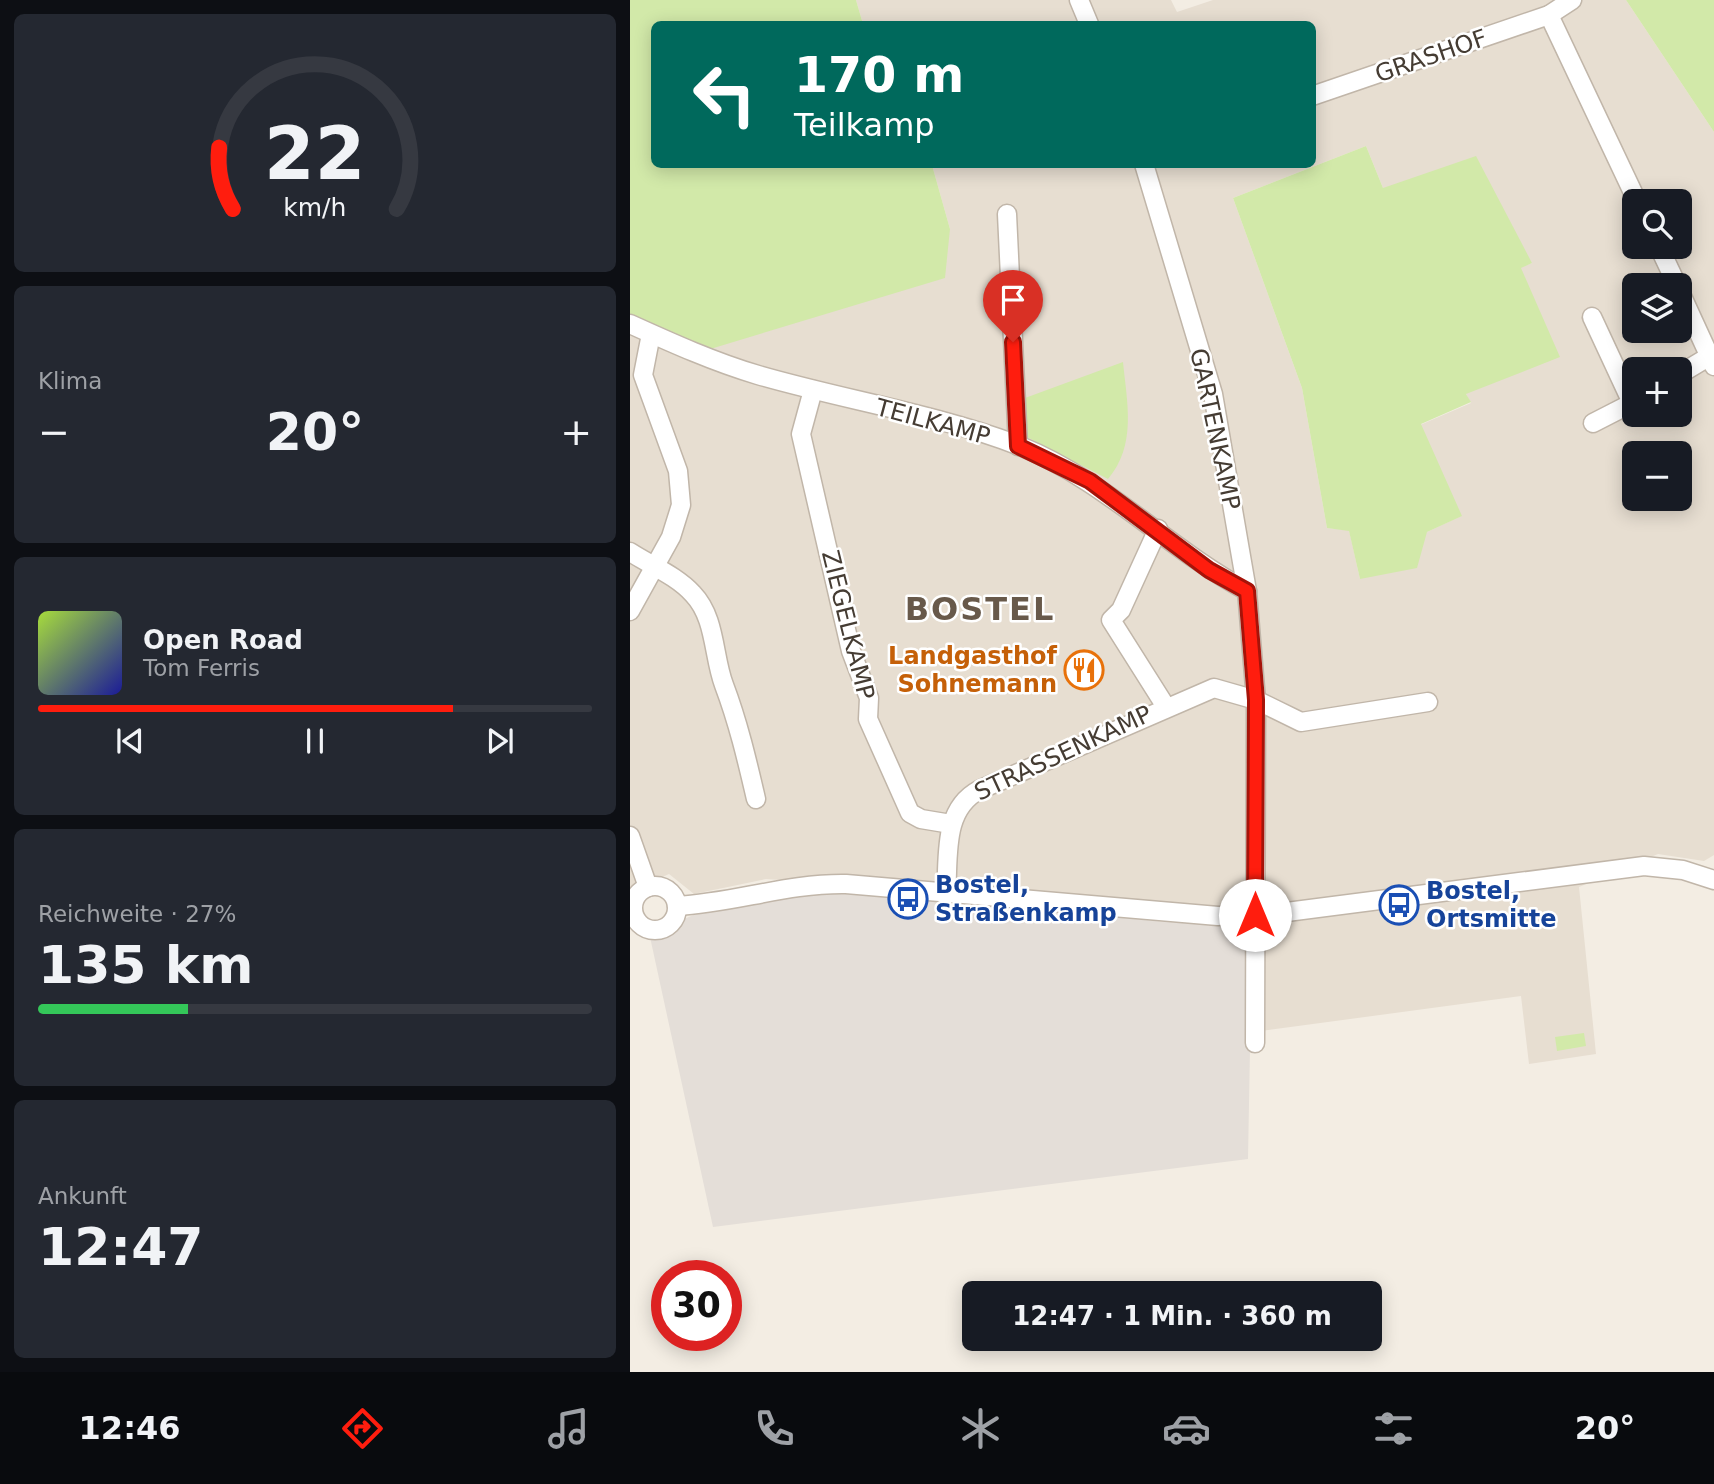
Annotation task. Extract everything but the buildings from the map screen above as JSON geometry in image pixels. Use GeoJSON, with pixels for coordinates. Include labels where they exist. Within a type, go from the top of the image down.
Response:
{"type":"FeatureCollection","features":[{"type":"Feature","properties":{"kind":"street"},"geometry":{"type":"LineString","coordinates":[[1079,0],[1088,21]]}},
{"type":"Feature","properties":{"kind":"street","name":"GRASHOF"},"geometry":{"type":"LineString","coordinates":[[1316,95],[1549,15],[1572,0]]}},
{"type":"Feature","properties":{"kind":"street"},"geometry":{"type":"LineString","coordinates":[[1549,15],[1631,189]]}},
{"type":"Feature","properties":{"kind":"street","name":"GARTENKAMP"},"geometry":{"type":"LineString","coordinates":[[1145,168],[1213,394],[1247,591],[1256,700],[1255,1043]]}},
{"type":"Feature","properties":{"kind":"street"},"geometry":{"type":"LineString","coordinates":[[1007,214],[1018,446]]}},
{"type":"Feature","properties":{"kind":"street"},"geometry":{"type":"LineString","coordinates":[[1592,317],[1622,380]]}},
{"type":"Feature","properties":{"kind":"street"},"geometry":{"type":"LineString","coordinates":[[1692,318],[1712,361],[1692,369]]}},
{"type":"Feature","properties":{"kind":"street","name":"TEILKAMP"},"geometry":{"type":"LineString","coordinates":[[630,324],[756,374],[1018,446],[1090,481],[1158,529],[1209,570],[1247,591]]}},
{"type":"Feature","properties":{"kind":"street"},"geometry":{"type":"LineString","coordinates":[[630,611],[676,526],[681,494],[678,471],[643,375],[651,334]]}},
{"type":"Feature","properties":{"kind":"street","name":"ZIEGELKAMP"},"geometry":{"type":"LineString","coordinates":[[813,390],[801,434],[851,652],[869,698],[868,719],[910,813],[921,819],[951,824]]}},
{"type":"Feature","properties":{"kind":"street"},"geometry":{"type":"LineString","coordinates":[[1593,423],[1622,408]]}},
{"type":"Feature","properties":{"kind":"street"},"geometry":{"type":"LineString","coordinates":[[1158,529],[1121,610],[1111,620],[1166,707]]}},
{"type":"Feature","properties":{"kind":"street"},"geometry":{"type":"LineString","coordinates":[[630,552],[686,587],[705,612],[724,685],[732,701],[756,799]]}},
{"type":"Feature","properties":{"kind":"street","name":"STRASSENKAMP"},"geometry":{"type":"LineString","coordinates":[[946,893],[951,824],[955,812],[970,794],[1214,688],[1256,700]]}},
{"type":"Feature","properties":{"kind":"street"},"geometry":{"type":"LineString","coordinates":[[1256,700],[1301,722],[1428,702]]}},
{"type":"Feature","properties":{"kind":"street"},"geometry":{"type":"LineString","coordinates":[[630,836],[648,887]]}},
{"type":"Feature","properties":{"kind":"street"},"geometry":{"type":"LineString","coordinates":[[677,906],[712,904],[776,889],[828,884],[1160,913],[1255,915],[1644,866],[1683,870],[1714,880]]}},
{"type":"Feature","properties":{"kind":"street"},"geometry":{"type":"LineString","coordinates":[[648,887],[667,889],[677,906],[673,919],[663,928],[634,926],[633,902],[636,895],[648,887]]}},
{"type":"Feature","properties":{"kind":"shaded area"},"geometry":{"type":"Polygon","coordinates":[[[856,0],[1171,0],[1177,12],[1213,0],[1626,0],[1714,132],[1714,855],[1704,861],[1658,854],[1579,887],[1596,1054],[1529,1064],[1521,996],[1261,1031],[1258,912],[766,879],[694,894],[669,874],[637,888],[630,899],[630,318],[950,229],[933,168],[1310,168],[1233,198],[1302,388],[1327,528],[1349,530],[1360,579],[1427,532],[1461,516],[1420,425],[1471,403],[1466,394],[1521,267],[1532,263],[1383,188],[1366,146],[1316,166],[1316,21],[862,21],[856,0]]]}},
{"type":"Feature","properties":{"kind":"shaded area"},"geometry":{"type":"Polygon","coordinates":[[[846,891],[1164,922],[1243,925],[1252,939],[1248,1159],[713,1227],[650,937],[665,937],[682,920],[698,913],[762,898],[846,891]]]}},
{"type":"Feature","properties":{"kind":"green space"},"geometry":{"type":"Polygon","coordinates":[[[630,0],[856,0],[862,21],[651,21],[651,168],[933,168],[950,229],[945,278],[707,350],[630,318],[630,0]]]}},
{"type":"Feature","properties":{"kind":"green space"},"geometry":{"type":"Polygon","coordinates":[[[1626,0],[1714,0],[1714,132],[1626,0]]]}},
{"type":"Feature","properties":{"kind":"green space"},"geometry":{"type":"Polygon","coordinates":[[[1366,146],[1383,188],[1476,156],[1532,263],[1521,268],[1560,357],[1466,394],[1471,402],[1421,424],[1462,516],[1427,532],[1417,568],[1360,579],[1349,531],[1327,528],[1302,388],[1233,198],[1310,168],[1316,168],[1316,166],[1366,146]]]}},
{"type":"Feature","properties":{"kind":"green space"},"geometry":{"type":"Polygon","coordinates":[[[1123,362],[1128,408],[1127,438],[1117,466],[1108,479],[1025,436],[1025,398],[1123,362]]]}},
{"type":"Feature","properties":{"kind":"green space"},"geometry":{"type":"Polygon","coordinates":[[[1584,1033],[1586,1046],[1557,1051],[1555,1037],[1584,1033]]]}},
{"type":"Feature","properties":{"kind":"place","name":"Landgasthof Sohnemann"},"geometry":{"type":"Point","coordinates":[1084,670]}},
{"type":"Feature","properties":{"kind":"place","name":"Bostel, Straßenkamp"},"geometry":{"type":"Point","coordinates":[908,899]}},
{"type":"Feature","properties":{"kind":"place","name":"Bostel, Ortsmitte"},"geometry":{"type":"Point","coordinates":[1399,905]}},
{"type":"Feature","properties":{"kind":"district","name":"BOSTEL"},"geometry":{"type":"Point","coordinates":[980,609]}},
{"type":"Feature","properties":{"kind":"route"},"geometry":{"type":"LineString","coordinates":[[1013,342],[1018,446],[1052,460],[1090,481],[1158,529],[1209,570],[1247,591],[1256,700],[1255,915]]}}]}
